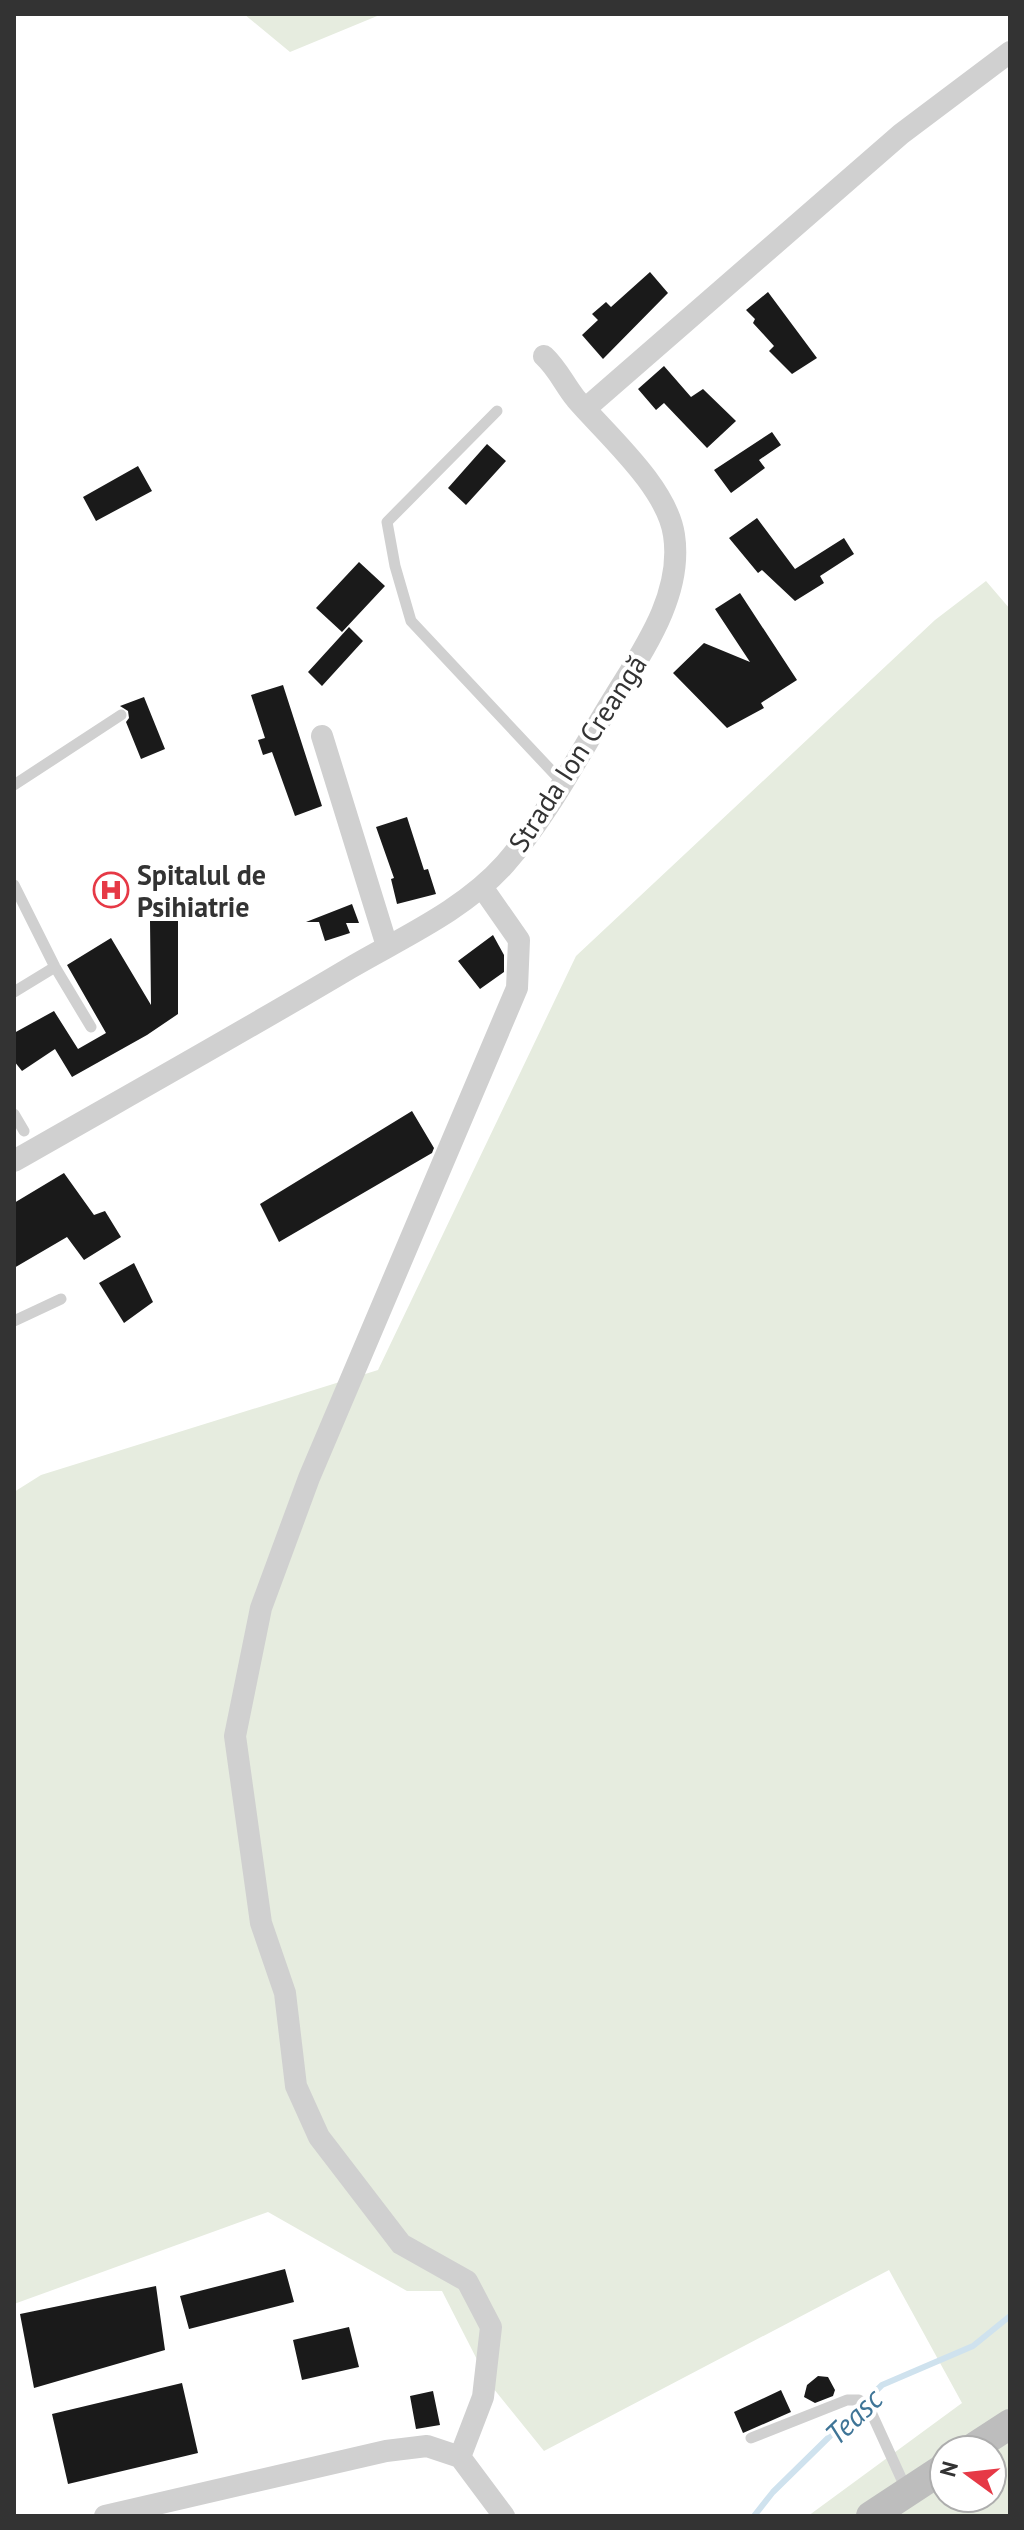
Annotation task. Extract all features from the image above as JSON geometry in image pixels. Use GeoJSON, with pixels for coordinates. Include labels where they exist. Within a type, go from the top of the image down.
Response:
{"type":"FeatureCollection","features":[{"type":"Feature","properties":{"kind":"street"},"geometry":{"type":"LineString","coordinates":[[585,409],[901,134],[1010,52]]}},
{"type":"Feature","properties":{"kind":"street","name":"Strada Ion Creangă"},"geometry":{"type":"LineString","coordinates":[[14,1161],[461,903],[505,864],[530,833],[646,645],[669,594],[675,562],[674,533],[664,506],[646,479],[573,395],[557,368],[544,356]]}},
{"type":"Feature","properties":{"kind":"street"},"geometry":{"type":"LineString","coordinates":[[322,736],[387,946]]}},
{"type":"Feature","properties":{"kind":"street"},"geometry":{"type":"LineString","coordinates":[[460,2457],[483,2397],[491,2327],[467,2281],[401,2244],[319,2137],[296,2086],[285,1993],[261,1923],[235,1736],[261,1608],[309,1478],[517,988],[519,940],[482,887]]}},
{"type":"Feature","properties":{"kind":"street"},"geometry":{"type":"LineString","coordinates":[[105,2516],[386,2451],[427,2446],[460,2457],[504,2516]]}},
{"type":"Feature","properties":{"kind":"street"},"geometry":{"type":"LineString","coordinates":[[871,2516],[928,2479]]}},
{"type":"Feature","properties":{"kind":"lane"},"geometry":{"type":"LineString","coordinates":[[497,411],[387,522],[395,566],[411,621],[562,782]]}},
{"type":"Feature","properties":{"kind":"lane"},"geometry":{"type":"LineString","coordinates":[[14,785],[121,715]]}},
{"type":"Feature","properties":{"kind":"lane"},"geometry":{"type":"LineString","coordinates":[[14,885],[55,967],[91,1027]]}},
{"type":"Feature","properties":{"kind":"lane"},"geometry":{"type":"LineString","coordinates":[[14,992],[55,967]]}},
{"type":"Feature","properties":{"kind":"lane"},"geometry":{"type":"LineString","coordinates":[[14,1114],[24,1131]]}},
{"type":"Feature","properties":{"kind":"lane"},"geometry":{"type":"LineString","coordinates":[[14,1321],[61,1299]]}},
{"type":"Feature","properties":{"kind":"lane"},"geometry":{"type":"LineString","coordinates":[[751,2438],[847,2400],[859,2400],[871,2412],[908,2492]]}},
{"type":"Feature","properties":{"kind":"shaded area"},"geometry":{"type":"Polygon","coordinates":[[[244,14],[382,14],[290,52],[244,14]]]}},
{"type":"Feature","properties":{"kind":"shaded area"},"geometry":{"type":"Polygon","coordinates":[[[986,581],[1010,609],[1010,2516],[808,2516],[962,2403],[889,2270],[544,2451],[489,2383],[442,2291],[407,2291],[268,2212],[14,2304],[14,1492],[41,1475],[378,1370],[576,956],[935,620],[986,581]]]}},
{"type":"Feature","properties":{"kind":"building"},"geometry":{"type":"Polygon","coordinates":[[[650,272],[668,293],[603,359],[582,335],[598,320],[592,314],[606,302],[611,307],[650,272]]]}},
{"type":"Feature","properties":{"kind":"building"},"geometry":{"type":"Polygon","coordinates":[[[768,292],[817,358],[792,374],[769,351],[774,346],[753,323],[755,319],[746,310],[768,292]]]}},
{"type":"Feature","properties":{"kind":"building"},"geometry":{"type":"Polygon","coordinates":[[[664,366],[691,397],[703,389],[736,421],[707,448],[664,403],[656,410],[638,389],[664,366]]]}},
{"type":"Feature","properties":{"kind":"building"},"geometry":{"type":"Polygon","coordinates":[[[772,432],[781,445],[759,460],[765,468],[731,493],[714,470],[772,432]]]}},
{"type":"Feature","properties":{"kind":"building"},"geometry":{"type":"Polygon","coordinates":[[[487,444],[506,461],[466,505],[448,488],[487,444]]]}},
{"type":"Feature","properties":{"kind":"building"},"geometry":{"type":"Polygon","coordinates":[[[138,466],[152,491],[96,521],[83,497],[138,466]]]}},
{"type":"Feature","properties":{"kind":"building"},"geometry":{"type":"Polygon","coordinates":[[[757,518],[795,569],[844,538],[854,554],[820,576],[824,583],[795,601],[762,570],[758,573],[729,538],[757,518]]]}},
{"type":"Feature","properties":{"kind":"building"},"geometry":{"type":"Polygon","coordinates":[[[359,562],[385,586],[342,632],[316,608],[359,562]]]}},
{"type":"Feature","properties":{"kind":"building"},"geometry":{"type":"Polygon","coordinates":[[[740,593],[797,680],[761,703],[764,708],[727,728],[673,673],[704,643],[750,662],[715,609],[740,593]]]}},
{"type":"Feature","properties":{"kind":"building"},"geometry":{"type":"Polygon","coordinates":[[[349,627],[363,641],[322,686],[308,672],[349,627]]]}},
{"type":"Feature","properties":{"kind":"building"},"geometry":{"type":"Polygon","coordinates":[[[283,685],[322,806],[295,816],[272,752],[263,755],[258,740],[265,738],[251,695],[283,685]]]}},
{"type":"Feature","properties":{"kind":"building"},"geometry":{"type":"Polygon","coordinates":[[[144,697],[165,749],[141,759],[126,722],[128,711],[120,706],[144,697]]]}},
{"type":"Feature","properties":{"kind":"building"},"geometry":{"type":"Polygon","coordinates":[[[407,817],[424,870],[428,869],[436,894],[397,904],[391,879],[394,878],[376,827],[407,817]]]}},
{"type":"Feature","properties":{"kind":"building"},"geometry":{"type":"Polygon","coordinates":[[[352,904],[359,923],[346,923],[350,933],[325,941],[319,922],[306,922],[352,904]]]}},
{"type":"Feature","properties":{"kind":"building"},"geometry":{"type":"Polygon","coordinates":[[[150,921],[178,921],[178,1014],[72,1077],[55,1049],[22,1071],[14,1061],[14,1033],[54,1011],[78,1049],[106,1033],[67,965],[111,938],[151,1005],[150,921]]]}},
{"type":"Feature","properties":{"kind":"building"},"geometry":{"type":"Polygon","coordinates":[[[493,935],[504,955],[504,972],[480,989],[458,961],[493,935]]]}},
{"type":"Feature","properties":{"kind":"building"},"geometry":{"type":"Polygon","coordinates":[[[412,1111],[434,1148],[432,1153],[279,1242],[260,1204],[412,1111]]]}},
{"type":"Feature","properties":{"kind":"building"},"geometry":{"type":"Polygon","coordinates":[[[64,1173],[94,1215],[105,1211],[121,1237],[84,1260],[67,1237],[14,1268],[14,1203],[64,1173]]]}},
{"type":"Feature","properties":{"kind":"building"},"geometry":{"type":"Polygon","coordinates":[[[134,1263],[153,1302],[124,1323],[99,1283],[134,1263]]]}},
{"type":"Feature","properties":{"kind":"building"},"geometry":{"type":"Polygon","coordinates":[[[285,2269],[294,2302],[189,2329],[180,2296],[285,2269]]]}},
{"type":"Feature","properties":{"kind":"building"},"geometry":{"type":"Polygon","coordinates":[[[156,2286],[165,2350],[34,2388],[20,2314],[156,2286]]]}},
{"type":"Feature","properties":{"kind":"building"},"geometry":{"type":"Polygon","coordinates":[[[349,2327],[359,2367],[302,2380],[293,2340],[349,2327]]]}},
{"type":"Feature","properties":{"kind":"building"},"geometry":{"type":"Polygon","coordinates":[[[818,2376],[828,2377],[835,2390],[833,2396],[815,2403],[804,2397],[807,2385],[818,2376]]]}},
{"type":"Feature","properties":{"kind":"building"},"geometry":{"type":"Polygon","coordinates":[[[182,2383],[198,2453],[68,2484],[52,2414],[182,2383]]]}},
{"type":"Feature","properties":{"kind":"building"},"geometry":{"type":"Polygon","coordinates":[[[781,2390],[791,2412],[743,2433],[734,2412],[781,2390]]]}},
{"type":"Feature","properties":{"kind":"building"},"geometry":{"type":"Polygon","coordinates":[[[433,2391],[440,2425],[416,2429],[410,2396],[433,2391]]]}},
{"type":"Feature","properties":{"kind":"waterway","name":"Teasc"},"geometry":{"type":"LineString","coordinates":[[754,2516],[773,2492],[882,2385],[973,2346],[1010,2316]]}},
{"type":"Feature","properties":{"kind":"place","name":"Spitalul de Psihiatrie"},"geometry":{"type":"Point","coordinates":[111,890]}}]}
